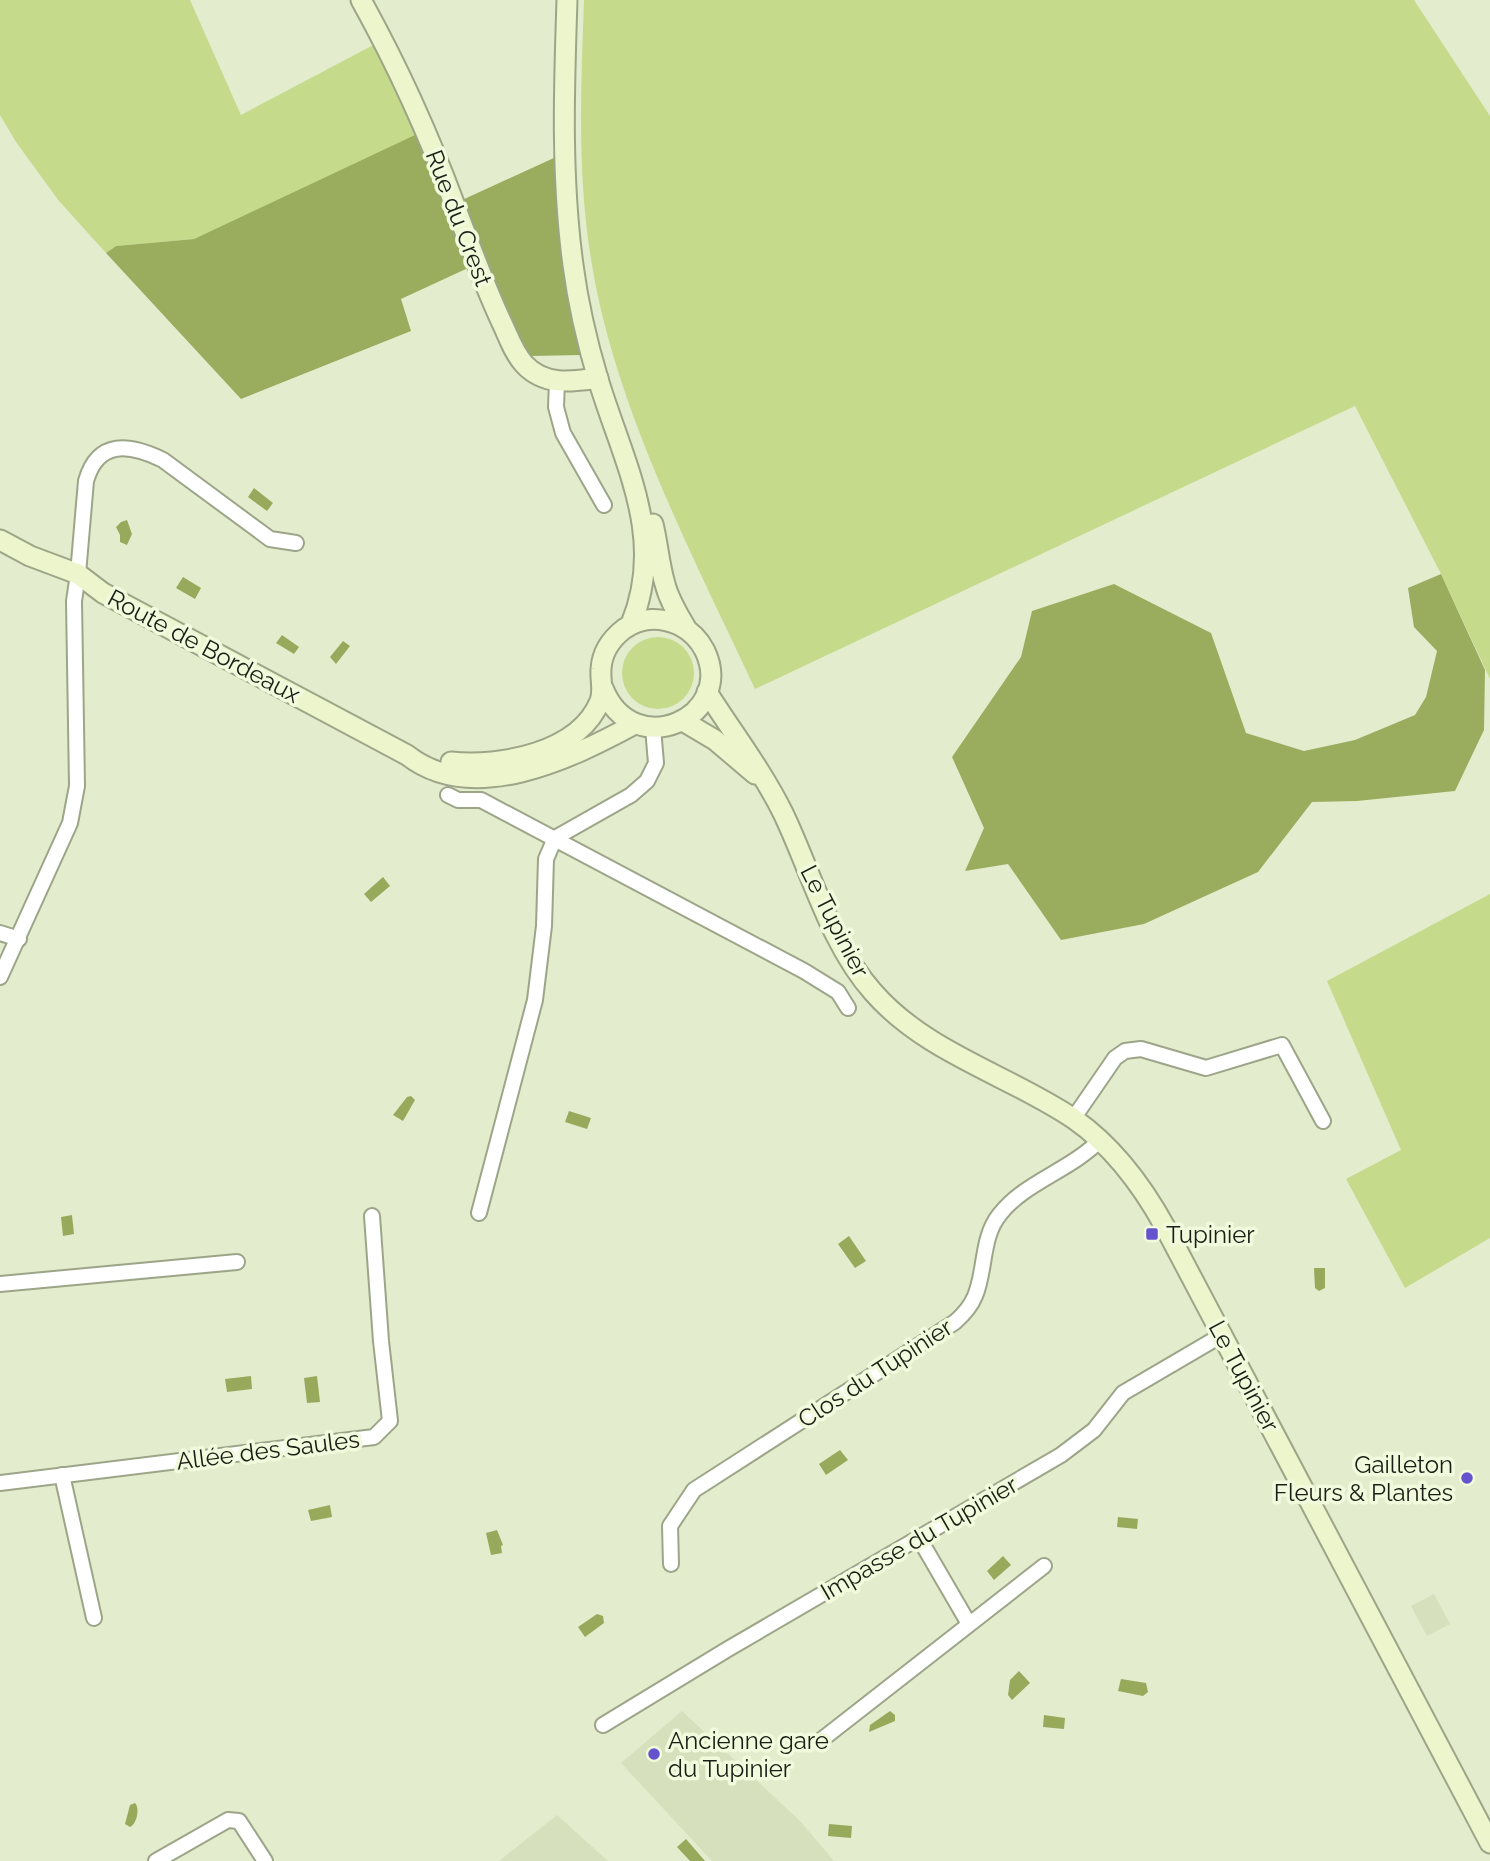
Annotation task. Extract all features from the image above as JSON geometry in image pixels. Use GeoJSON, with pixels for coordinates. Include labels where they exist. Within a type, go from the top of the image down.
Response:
{"type":"FeatureCollection","features":[{"type":"Feature","properties":{"kind":"main road","name":"Rue du Crest"},"geometry":{"type":"LineString","coordinates":[[361,0],[421,122],[481,278],[523,363],[536,374],[566,383],[598,378]]}},
{"type":"Feature","properties":{"kind":"main road"},"geometry":{"type":"LineString","coordinates":[[567,0],[563,123],[572,251],[583,318],[598,378],[642,516],[646,555],[645,581],[631,624]]}},
{"type":"Feature","properties":{"kind":"main road"},"geometry":{"type":"LineString","coordinates":[[629,470],[650,515],[659,547],[664,583],[671,603],[686,628]]}},
{"type":"Feature","properties":{"kind":"main road","name":"Route de Bordeaux"},"geometry":{"type":"LineString","coordinates":[[0,540],[30,556],[78,574],[103,593],[407,755],[421,765],[442,773],[484,777],[519,773],[565,759],[644,726]]}},
{"type":"Feature","properties":{"kind":"main road"},"geometry":{"type":"LineString","coordinates":[[650,619],[669,620],[686,628],[695,636],[708,656],[710,680],[701,704],[683,721],[668,727],[644,726],[615,710],[603,688],[601,669],[606,651],[616,635],[631,624],[650,619]]}},
{"type":"Feature","properties":{"kind":"main road","name":"Route de Bordeaux"},"geometry":{"type":"LineString","coordinates":[[407,755],[466,763],[494,762],[535,754],[576,731],[595,709],[603,688]]}},
{"type":"Feature","properties":{"kind":"main road","name":"Le Tupinier"},"geometry":{"type":"LineString","coordinates":[[707,692],[768,785],[840,941],[856,971],[874,993],[917,1032],[1073,1119],[1100,1140],[1131,1172],[1153,1205],[1490,1843]]}},
{"type":"Feature","properties":{"kind":"main road"},"geometry":{"type":"LineString","coordinates":[[683,721],[715,740],[768,785]]}},
{"type":"Feature","properties":{"kind":"street"},"geometry":{"type":"LineString","coordinates":[[558,381],[556,407],[563,433],[604,505]]}},
{"type":"Feature","properties":{"kind":"street"},"geometry":{"type":"LineString","coordinates":[[0,977],[70,823],[77,786],[74,601],[86,481],[90,468],[107,450],[125,448],[145,451],[163,460],[270,539],[296,544]]}},
{"type":"Feature","properties":{"kind":"street"},"geometry":{"type":"LineString","coordinates":[[479,1213],[535,1000],[544,926],[546,859],[555,838],[631,795],[646,781],[656,763],[644,726]]}},
{"type":"Feature","properties":{"kind":"street","name":"Le Tupinier"},"geometry":{"type":"LineString","coordinates":[[448,795],[458,800],[481,800],[555,838],[804,971],[838,992],[848,1008]]}},
{"type":"Feature","properties":{"kind":"street"},"geometry":{"type":"LineString","coordinates":[[0,933],[19,939]]}},
{"type":"Feature","properties":{"kind":"street"},"geometry":{"type":"LineString","coordinates":[[1073,1119],[1115,1058],[1125,1051],[1142,1049],[1206,1068],[1282,1045],[1322,1121]]}},
{"type":"Feature","properties":{"kind":"street","name":"Clos du Tupinier"},"geometry":{"type":"LineString","coordinates":[[671,1564],[670,1526],[694,1490],[955,1322],[966,1312],[975,1296],[990,1231],[999,1215],[1015,1199],[1086,1154],[1100,1140]]}},
{"type":"Feature","properties":{"kind":"street","name":"Allée des Saules"},"geometry":{"type":"LineString","coordinates":[[0,1483],[374,1437],[390,1420],[372,1216]]}},
{"type":"Feature","properties":{"kind":"street"},"geometry":{"type":"LineString","coordinates":[[0,1284],[237,1262]]}},
{"type":"Feature","properties":{"kind":"street","name":"Impasse du Tupinier"},"geometry":{"type":"LineString","coordinates":[[603,1725],[1061,1455],[1094,1430],[1123,1393],[1222,1335]]}},
{"type":"Feature","properties":{"kind":"street"},"geometry":{"type":"LineString","coordinates":[[62,1475],[94,1618]]}},
{"type":"Feature","properties":{"kind":"street"},"geometry":{"type":"LineString","coordinates":[[919,1538],[969,1625]]}},
{"type":"Feature","properties":{"kind":"street"},"geometry":{"type":"LineString","coordinates":[[820,1741],[1044,1566]]}},
{"type":"Feature","properties":{"kind":"street"},"geometry":{"type":"LineString","coordinates":[[156,1861],[228,1820],[239,1821],[265,1861]]}},
{"type":"Feature","properties":{"kind":"shaded area"},"geometry":{"type":"Polygon","coordinates":[[[0,0],[190,0],[241,115],[379,42],[419,133],[194,239],[116,246],[106,253],[59,201],[0,115],[0,0]]]}},
{"type":"Feature","properties":{"kind":"shaded area"},"geometry":{"type":"Polygon","coordinates":[[[584,0],[1414,0],[1490,116],[1490,679],[1441,574],[1355,406],[755,689],[658,478],[617,369],[602,314],[591,259],[584,194],[581,130],[584,0]]]}},
{"type":"Feature","properties":{"kind":"shaded area"},"geometry":{"type":"Polygon","coordinates":[[[419,133],[449,206],[556,157],[583,355],[530,356],[481,262],[401,299],[411,331],[241,399],[106,253],[116,246],[194,239],[419,133]]]}},
{"type":"Feature","properties":{"kind":"shaded area"},"geometry":{"type":"Polygon","coordinates":[[[254,488],[273,503],[267,511],[248,497],[254,488]]]}},
{"type":"Feature","properties":{"kind":"shaded area"},"geometry":{"type":"Polygon","coordinates":[[[127,520],[132,534],[127,545],[120,542],[116,527],[127,520]]]}},
{"type":"Feature","properties":{"kind":"shaded area"},"geometry":{"type":"Polygon","coordinates":[[[1441,574],[1485,670],[1484,730],[1455,791],[1357,801],[1312,802],[1258,872],[1144,924],[1061,940],[1008,864],[965,871],[984,828],[952,757],[1021,657],[1032,611],[1114,584],[1211,633],[1246,733],[1304,751],[1355,740],[1415,715],[1426,697],[1437,651],[1414,627],[1408,588],[1441,574]]]}},
{"type":"Feature","properties":{"kind":"shaded area"},"geometry":{"type":"Polygon","coordinates":[[[183,577],[201,588],[195,599],[176,588],[183,577]]]}},
{"type":"Feature","properties":{"kind":"shaded area"},"geometry":{"type":"Polygon","coordinates":[[[282,635],[299,647],[294,654],[276,643],[282,635]]]}},
{"type":"Feature","properties":{"kind":"shaded area"},"geometry":{"type":"Polygon","coordinates":[[[665,637],[684,647],[692,659],[692,687],[684,699],[672,707],[651,709],[632,699],[624,687],[622,666],[632,647],[644,639],[665,637]]]}},
{"type":"Feature","properties":{"kind":"shaded area"},"geometry":{"type":"Polygon","coordinates":[[[343,641],[350,646],[336,664],[330,657],[343,641]]]}},
{"type":"Feature","properties":{"kind":"shaded area"},"geometry":{"type":"Polygon","coordinates":[[[383,877],[390,886],[371,902],[364,894],[383,877]]]}},
{"type":"Feature","properties":{"kind":"shaded area"},"geometry":{"type":"Polygon","coordinates":[[[1490,894],[1490,1238],[1405,1288],[1346,1179],[1401,1150],[1327,981],[1490,894]]]}},
{"type":"Feature","properties":{"kind":"shaded area"},"geometry":{"type":"Polygon","coordinates":[[[411,1096],[415,1100],[403,1121],[393,1115],[407,1097],[411,1096]]]}},
{"type":"Feature","properties":{"kind":"shaded area"},"geometry":{"type":"Polygon","coordinates":[[[569,1111],[591,1118],[587,1129],[565,1122],[569,1111]]]}},
{"type":"Feature","properties":{"kind":"shaded area"},"geometry":{"type":"Polygon","coordinates":[[[72,1215],[74,1234],[63,1236],[61,1217],[72,1215]]]}},
{"type":"Feature","properties":{"kind":"shaded area"},"geometry":{"type":"Polygon","coordinates":[[[849,1236],[866,1261],[855,1268],[838,1244],[849,1236]]]}},
{"type":"Feature","properties":{"kind":"shaded area"},"geometry":{"type":"Polygon","coordinates":[[[1314,1268],[1325,1268],[1325,1288],[1319,1291],[1315,1288],[1314,1268]]]}},
{"type":"Feature","properties":{"kind":"shaded area"},"geometry":{"type":"Polygon","coordinates":[[[251,1376],[252,1389],[227,1392],[225,1379],[251,1376]]]}},
{"type":"Feature","properties":{"kind":"shaded area"},"geometry":{"type":"Polygon","coordinates":[[[317,1376],[320,1402],[307,1403],[304,1378],[317,1376]]]}},
{"type":"Feature","properties":{"kind":"shaded area"},"geometry":{"type":"Polygon","coordinates":[[[840,1450],[848,1460],[826,1475],[819,1464],[840,1450]]]}},
{"type":"Feature","properties":{"kind":"shaded area"},"geometry":{"type":"Polygon","coordinates":[[[330,1505],[332,1517],[311,1521],[308,1510],[330,1505]]]}},
{"type":"Feature","properties":{"kind":"shaded area"},"geometry":{"type":"Polygon","coordinates":[[[1118,1517],[1138,1519],[1137,1529],[1117,1527],[1118,1517]]]}},
{"type":"Feature","properties":{"kind":"shaded area"},"geometry":{"type":"Polygon","coordinates":[[[497,1530],[503,1545],[502,1553],[491,1555],[486,1533],[497,1530]]]}},
{"type":"Feature","properties":{"kind":"shaded area"},"geometry":{"type":"Polygon","coordinates":[[[1003,1556],[1011,1565],[994,1580],[987,1571],[1003,1556]]]}},
{"type":"Feature","properties":{"kind":"shaded area"},"geometry":{"type":"Polygon","coordinates":[[[1434,1594],[1450,1624],[1427,1636],[1411,1606],[1434,1594]]]}},
{"type":"Feature","properties":{"kind":"shaded area"},"geometry":{"type":"Polygon","coordinates":[[[597,1614],[603,1616],[604,1623],[585,1637],[578,1627],[597,1614]]]}},
{"type":"Feature","properties":{"kind":"shaded area"},"geometry":{"type":"Polygon","coordinates":[[[1019,1671],[1030,1683],[1012,1700],[1008,1695],[1010,1680],[1019,1671]]]}},
{"type":"Feature","properties":{"kind":"shaded area"},"geometry":{"type":"Polygon","coordinates":[[[1121,1679],[1146,1683],[1148,1692],[1143,1696],[1118,1691],[1121,1679]]]}},
{"type":"Feature","properties":{"kind":"shaded area"},"geometry":{"type":"Polygon","coordinates":[[[682,1711],[800,1821],[834,1861],[712,1861],[621,1763],[682,1711]]]}},
{"type":"Feature","properties":{"kind":"shaded area"},"geometry":{"type":"Polygon","coordinates":[[[890,1711],[895,1715],[895,1721],[869,1732],[870,1725],[890,1711]]]}},
{"type":"Feature","properties":{"kind":"shaded area"},"geometry":{"type":"Polygon","coordinates":[[[1044,1715],[1065,1718],[1064,1729],[1043,1727],[1044,1715]]]}},
{"type":"Feature","properties":{"kind":"shaded area"},"geometry":{"type":"Polygon","coordinates":[[[135,1803],[137,1816],[130,1827],[125,1824],[130,1805],[135,1803]]]}},
{"type":"Feature","properties":{"kind":"shaded area"},"geometry":{"type":"Polygon","coordinates":[[[557,1815],[608,1861],[499,1861],[557,1815]]]}},
{"type":"Feature","properties":{"kind":"shaded area"},"geometry":{"type":"Polygon","coordinates":[[[829,1824],[852,1826],[851,1838],[828,1836],[829,1824]]]}},
{"type":"Feature","properties":{"kind":"shaded area"},"geometry":{"type":"Polygon","coordinates":[[[686,1839],[705,1861],[690,1861],[677,1847],[686,1839]]]}},
{"type":"Feature","properties":{"kind":"place","name":"Tupinier"},"geometry":{"type":"Point","coordinates":[1152,1234]}},
{"type":"Feature","properties":{"kind":"place","name":"Gailleton Fleurs & Plantes"},"geometry":{"type":"Point","coordinates":[1467,1478]}},
{"type":"Feature","properties":{"kind":"place","name":"Ancienne gare du Tupinier"},"geometry":{"type":"Point","coordinates":[654,1754]}}]}
